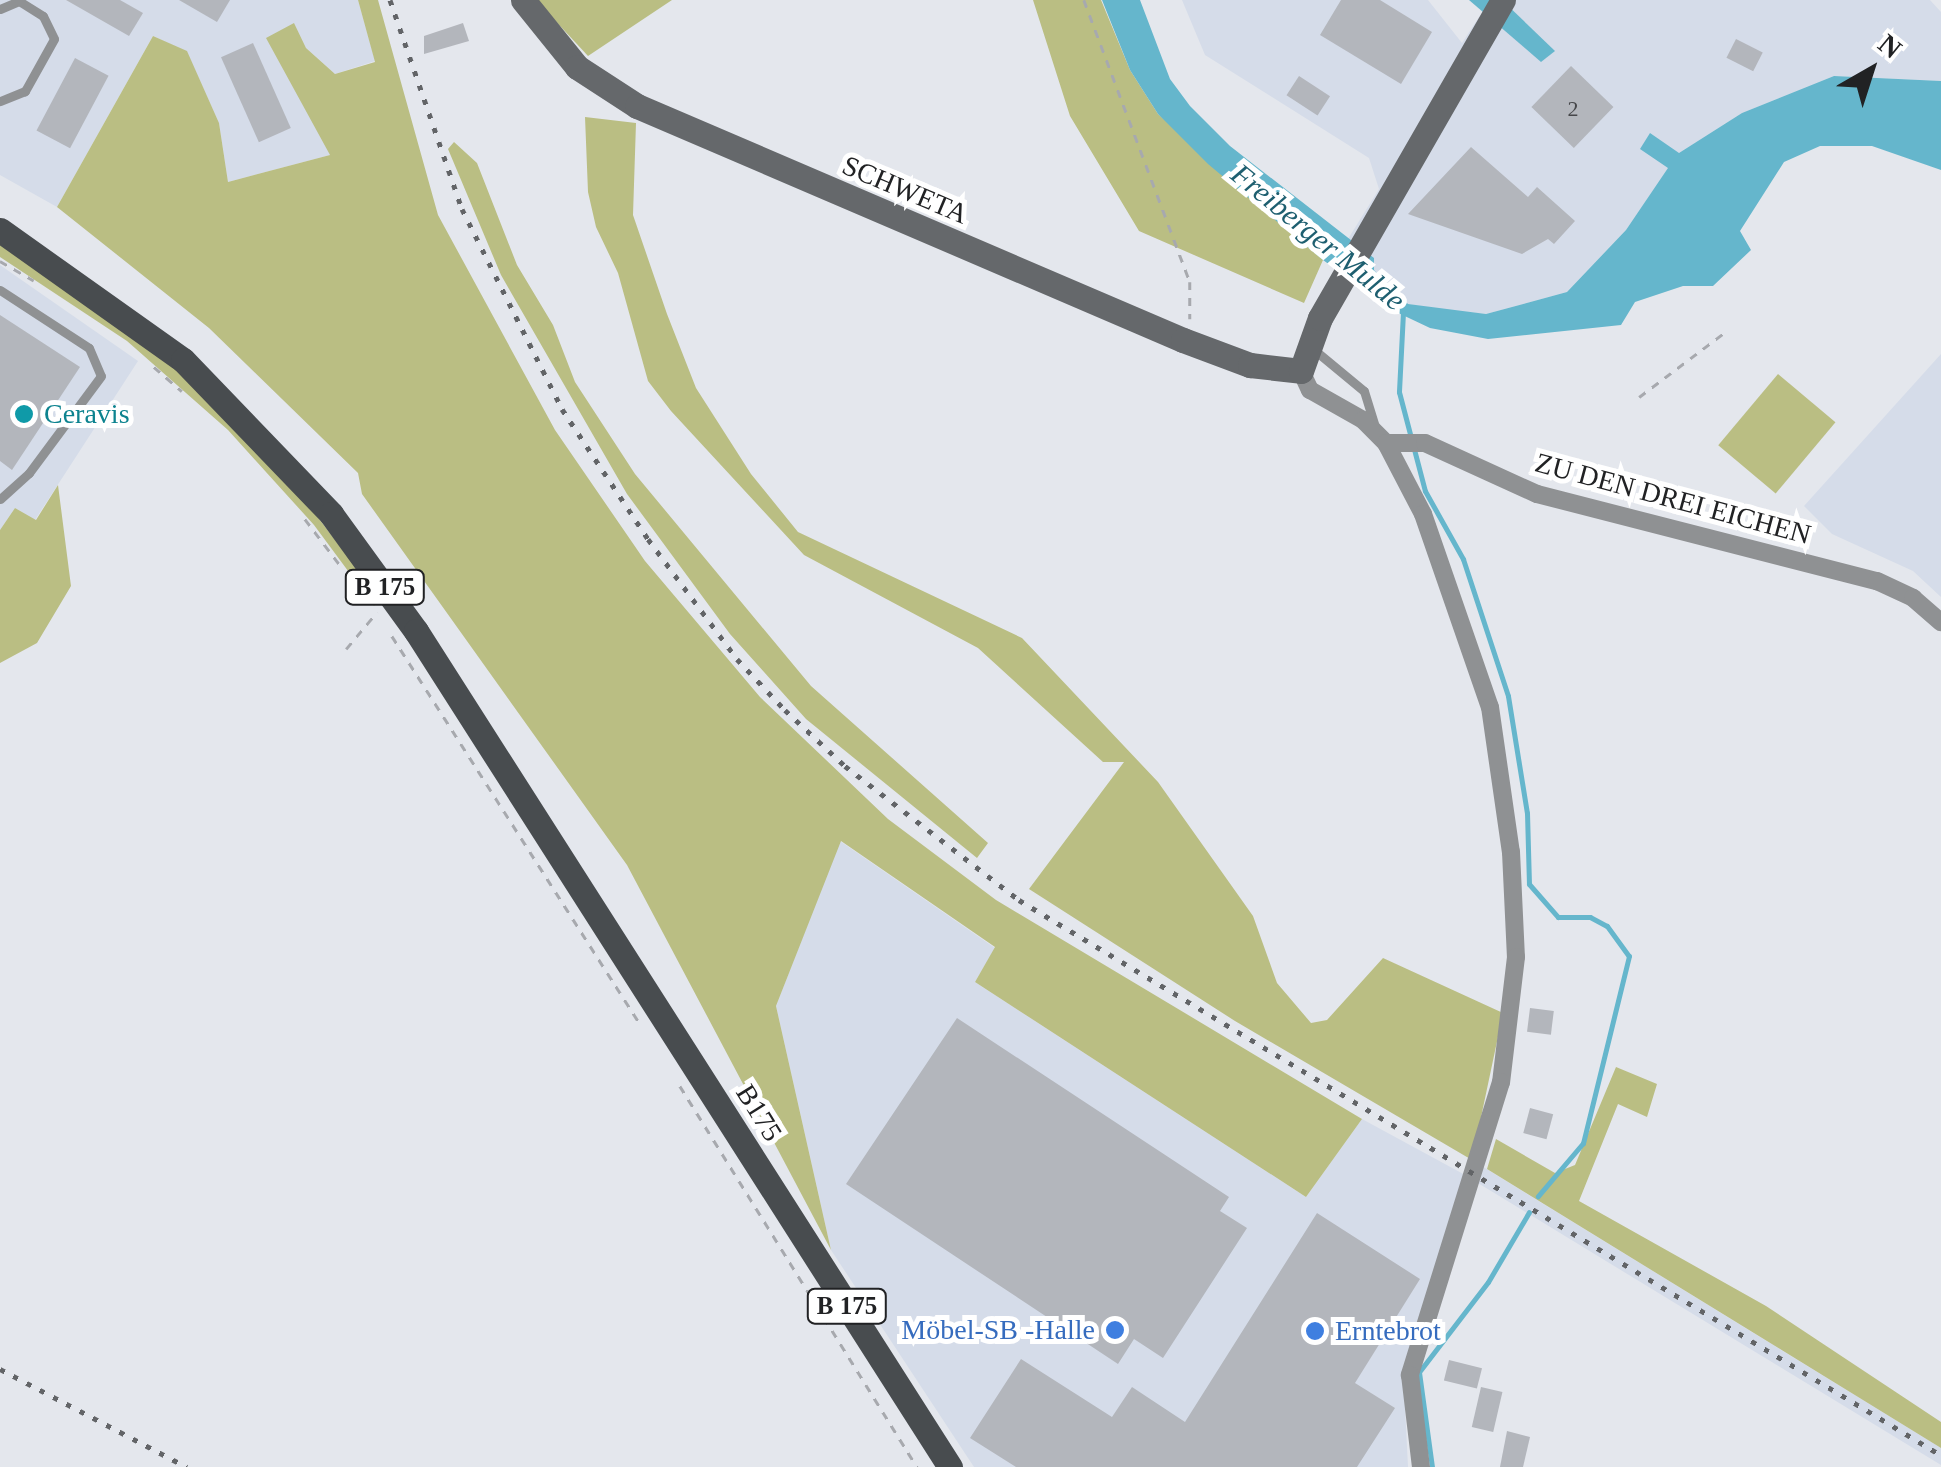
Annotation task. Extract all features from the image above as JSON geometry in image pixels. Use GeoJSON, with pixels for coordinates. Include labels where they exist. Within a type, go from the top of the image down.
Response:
{"type":"FeatureCollection","features":[{"type":"Feature","properties":{"kind":"main road","name":"B 175"},"geometry":{"type":"LineString","coordinates":[[0,230],[148,333],[224,399],[332,514],[380,606],[661,1036]]}},
{"type":"Feature","properties":{"kind":"main road","name":"B175"},"geometry":{"type":"LineString","coordinates":[[661,1036],[795,1226],[950,1467]]}},
{"type":"Feature","properties":{"kind":"street","name":"SCHWETA"},"geometry":{"type":"LineString","coordinates":[[523,0],[578,68],[637,106],[1250,365],[1304,358]]}},
{"type":"Feature","properties":{"kind":"street"},"geometry":{"type":"LineString","coordinates":[[1421,1467],[1410,1374],[1501,1082],[1514,918],[1490,707],[1424,514],[1381,438],[1310,390],[1304,358],[1319,319],[1502,0]]}},
{"type":"Feature","properties":{"kind":"street","name":"ZU DEN DREI EICHEN"},"geometry":{"type":"LineString","coordinates":[[1381,438],[1416,443],[1536,494],[1877,582],[1913,598],[1941,622]]}},
{"type":"Feature","properties":{"kind":"lane"},"geometry":{"type":"LineString","coordinates":[[0,9],[19,1],[43,16],[54,39],[25,91],[0,100]]}},
{"type":"Feature","properties":{"kind":"lane"},"geometry":{"type":"LineString","coordinates":[[0,290],[89,348],[101,376],[29,473],[0,498]]}},
{"type":"Feature","properties":{"kind":"lane"},"geometry":{"type":"LineString","coordinates":[[1304,358],[1364,391],[1381,438]]}},
{"type":"Feature","properties":{"kind":"path"},"geometry":{"type":"LineString","coordinates":[[1084,0],[1190,282],[1184,340]]}},
{"type":"Feature","properties":{"kind":"path"},"geometry":{"type":"LineString","coordinates":[[0,260],[48,291]]}},
{"type":"Feature","properties":{"kind":"path"},"geometry":{"type":"LineString","coordinates":[[1639,398],[1724,334]]}},
{"type":"Feature","properties":{"kind":"path"},"geometry":{"type":"LineString","coordinates":[[149,362],[185,394]]}},
{"type":"Feature","properties":{"kind":"path"},"geometry":{"type":"LineString","coordinates":[[301,514],[342,567]]}},
{"type":"Feature","properties":{"kind":"path"},"geometry":{"type":"LineString","coordinates":[[346,649],[380,606],[661,1036]]}},
{"type":"Feature","properties":{"kind":"path"},"geometry":{"type":"LineString","coordinates":[[671,1072],[917,1467]]}},
{"type":"Feature","properties":{"kind":"shaded area"},"geometry":{"type":"Polygon","coordinates":[[[0,0],[358,0],[375,61],[335,74],[306,48],[294,24],[306,101],[330,155],[228,182],[219,123],[187,52],[153,36],[57,207],[0,175],[0,0]]]}},
{"type":"Feature","properties":{"kind":"shaded area"},"geometry":{"type":"Polygon","coordinates":[[[1182,0],[1428,0],[1462,43],[1490,0],[1930,0],[1941,12],[1941,81],[1834,76],[1742,113],[1679,153],[1626,230],[1567,292],[1486,314],[1447,310],[1407,304],[1374,270],[1373,257],[1348,239],[1379,189],[1369,158],[1205,55],[1182,0]]]}},
{"type":"Feature","properties":{"kind":"shaded area"},"geometry":{"type":"Polygon","coordinates":[[[0,265],[138,361],[35,520],[15,508],[0,530],[0,265]]]}},
{"type":"Feature","properties":{"kind":"shaded area"},"geometry":{"type":"Polygon","coordinates":[[[1941,354],[1941,597],[1913,571],[1832,534],[1804,506],[1941,354]]]}},
{"type":"Feature","properties":{"kind":"shaded area"},"geometry":{"type":"Polygon","coordinates":[[[840,841],[995,948],[975,982],[1306,1197],[1362,1119],[1467,1176],[1472,1160],[1941,1448],[1941,1465],[1468,1177],[1403,1367],[1408,1467],[974,1467],[831,1250],[776,1006],[840,841]]]}},
{"type":"Feature","properties":{"kind":"green space"},"geometry":{"type":"Polygon","coordinates":[[[358,0],[378,0],[438,215],[555,430],[645,561],[760,697],[888,819],[996,900],[1362,1119],[1306,1197],[975,982],[995,947],[841,841],[776,1006],[831,1250],[627,865],[362,494],[358,473],[209,328],[57,207],[153,36],[187,51],[219,123],[228,182],[330,155],[266,38],[294,23],[306,48],[335,74],[375,62],[358,0]]]}},
{"type":"Feature","properties":{"kind":"green space"},"geometry":{"type":"Polygon","coordinates":[[[536,0],[672,0],[588,56],[536,0]]]}},
{"type":"Feature","properties":{"kind":"green space"},"geometry":{"type":"Polygon","coordinates":[[[1033,0],[1101,0],[1130,70],[1158,114],[1323,260],[1304,303],[1139,231],[1070,116],[1033,0]]]}},
{"type":"Feature","properties":{"kind":"green space"},"geometry":{"type":"Polygon","coordinates":[[[585,117],[636,123],[633,215],[696,388],[751,474],[798,532],[1022,638],[1158,782],[1253,916],[1277,983],[1311,1023],[1327,1020],[1383,958],[1503,1013],[1472,1160],[1235,1021],[1029,889],[1124,762],[1103,762],[978,648],[804,555],[671,411],[648,381],[618,273],[596,227],[588,192],[585,117]]]}},
{"type":"Feature","properties":{"kind":"green space"},"geometry":{"type":"Polygon","coordinates":[[[454,142],[477,163],[517,265],[553,325],[575,382],[635,474],[811,686],[988,843],[977,858],[806,719],[730,634],[627,494],[501,275],[448,149],[454,142]]]}},
{"type":"Feature","properties":{"kind":"green space"},"geometry":{"type":"Polygon","coordinates":[[[0,241],[129,330],[195,386],[304,499],[379,598],[374,606],[314,525],[228,430],[127,341],[0,257],[0,241]]]}},
{"type":"Feature","properties":{"kind":"green space"},"geometry":{"type":"Polygon","coordinates":[[[1778,374],[1835,422],[1776,493],[1718,445],[1778,374]]]}},
{"type":"Feature","properties":{"kind":"green space"},"geometry":{"type":"Polygon","coordinates":[[[58,485],[71,586],[37,643],[0,663],[0,530],[15,508],[36,520],[58,485]]]}},
{"type":"Feature","properties":{"kind":"green space"},"geometry":{"type":"Polygon","coordinates":[[[1616,1067],[1657,1084],[1647,1117],[1618,1104],[1579,1201],[1766,1306],[1941,1422],[1941,1448],[1487,1169],[1496,1139],[1555,1173],[1575,1165],[1616,1067]]]}},
{"type":"Feature","properties":{"kind":"water","name":"Freiberger Mulde"},"geometry":{"type":"Polygon","coordinates":[[[1102,0],[1140,0],[1170,79],[1190,106],[1230,146],[1374,258],[1374,270],[1408,304],[1486,314],[1567,292],[1626,230],[1668,168],[1640,149],[1650,133],[1679,153],[1742,113],[1834,76],[1941,81],[1941,170],[1872,146],[1820,146],[1784,162],[1740,231],[1751,250],[1713,286],[1683,286],[1635,302],[1621,325],[1488,339],[1430,328],[1392,310],[1323,260],[1208,164],[1158,114],[1130,70],[1102,0]]]}},
{"type":"Feature","properties":{"kind":"water"},"geometry":{"type":"Polygon","coordinates":[[[1469,0],[1502,0],[1555,51],[1541,62],[1469,0]]]}},
{"type":"Feature","properties":{"kind":"building"},"geometry":{"type":"Polygon","coordinates":[[[66,0],[120,0],[143,13],[129,36],[66,0]]]}},
{"type":"Feature","properties":{"kind":"building"},"geometry":{"type":"Polygon","coordinates":[[[179,0],[230,0],[217,22],[179,0]]]}},
{"type":"Feature","properties":{"kind":"building"},"geometry":{"type":"Polygon","coordinates":[[[1341,0],[1380,0],[1432,32],[1401,84],[1320,35],[1341,0]]]}},
{"type":"Feature","properties":{"kind":"building"},"geometry":{"type":"Polygon","coordinates":[[[463,23],[469,41],[424,54],[424,36],[463,23]]]}},
{"type":"Feature","properties":{"kind":"building"},"geometry":{"type":"Polygon","coordinates":[[[1736,39],[1763,53],[1753,71],[1726,58],[1736,39]]]}},
{"type":"Feature","properties":{"kind":"building"},"geometry":{"type":"Polygon","coordinates":[[[253,43],[291,128],[259,142],[221,57],[253,43]]]}},
{"type":"Feature","properties":{"kind":"building"},"geometry":{"type":"Polygon","coordinates":[[[75,58],[109,76],[70,148],[37,130],[75,58]]]}},
{"type":"Feature","properties":{"kind":"building"},"geometry":{"type":"Polygon","coordinates":[[[1571,66],[1613,107],[1574,148],[1531,107],[1571,66]]]}},
{"type":"Feature","properties":{"kind":"building"},"geometry":{"type":"Polygon","coordinates":[[[1299,76],[1330,96],[1318,115],[1286,95],[1299,76]]]}},
{"type":"Feature","properties":{"kind":"building"},"geometry":{"type":"Polygon","coordinates":[[[1471,147],[1528,197],[1537,187],[1575,221],[1554,244],[1548,239],[1522,254],[1408,214],[1471,147]]]}},
{"type":"Feature","properties":{"kind":"building","name":"Ceravis"},"geometry":{"type":"Polygon","coordinates":[[[0,315],[80,367],[12,470],[0,461],[0,315]]]}},
{"type":"Feature","properties":{"kind":"building"},"geometry":{"type":"Polygon","coordinates":[[[1530,1008],[1554,1011],[1551,1035],[1527,1032],[1530,1008]]]}},
{"type":"Feature","properties":{"kind":"building"},"geometry":{"type":"Polygon","coordinates":[[[957,1018],[1229,1197],[1220,1211],[1247,1228],[1163,1358],[1134,1339],[1118,1364],[846,1184],[957,1018]]]}},
{"type":"Feature","properties":{"kind":"building"},"geometry":{"type":"Polygon","coordinates":[[[1530,1108],[1553,1114],[1546,1139],[1523,1133],[1530,1108]]]}},
{"type":"Feature","properties":{"kind":"building","name":"Erntebrot"},"geometry":{"type":"Polygon","coordinates":[[[1317,1213],[1420,1279],[1355,1383],[1395,1408],[1357,1467],[1016,1467],[970,1438],[1021,1359],[1112,1417],[1132,1387],[1185,1422],[1317,1213]]]}},
{"type":"Feature","properties":{"kind":"building"},"geometry":{"type":"Polygon","coordinates":[[[1449,1360],[1482,1368],[1477,1389],[1444,1380],[1449,1360]]]}},
{"type":"Feature","properties":{"kind":"building"},"geometry":{"type":"Polygon","coordinates":[[[1481,1387],[1502,1392],[1493,1432],[1472,1427],[1481,1387]]]}},
{"type":"Feature","properties":{"kind":"building"},"geometry":{"type":"Polygon","coordinates":[[[1507,1431],[1530,1437],[1523,1467],[1500,1467],[1507,1431]]]}},
{"type":"Feature","properties":{"kind":"waterway","name":"Freiberger Mulde"},"geometry":{"type":"LineString","coordinates":[[1403,312],[1399,392],[1425,491],[1463,559],[1508,696],[1527,813],[1529,884],[1558,917],[1590,917],[1607,926],[1629,956],[1583,1143],[1538,1196]]}},
{"type":"Feature","properties":{"kind":"waterway"},"geometry":{"type":"LineString","coordinates":[[1432,1467],[1419,1372],[1488,1282],[1529,1212]]}},
{"type":"Feature","properties":{"kind":"railway"},"geometry":{"type":"LineString","coordinates":[[390,0],[462,209],[562,409],[648,539],[737,659],[785,710],[845,766],[1019,900],[1941,1455]]}},
{"type":"Feature","properties":{"kind":"railway"},"geometry":{"type":"LineString","coordinates":[[0,1369],[187,1467]]}},
{"type":"Feature","properties":{"kind":"place","name":"Ceravis"},"geometry":{"type":"Point","coordinates":[24,414]}},
{"type":"Feature","properties":{"kind":"place","name":"Möbel-SB -Halle"},"geometry":{"type":"Point","coordinates":[1115,1330]}},
{"type":"Feature","properties":{"kind":"place","name":"Erntebrot"},"geometry":{"type":"Point","coordinates":[1315,1331]}}]}
